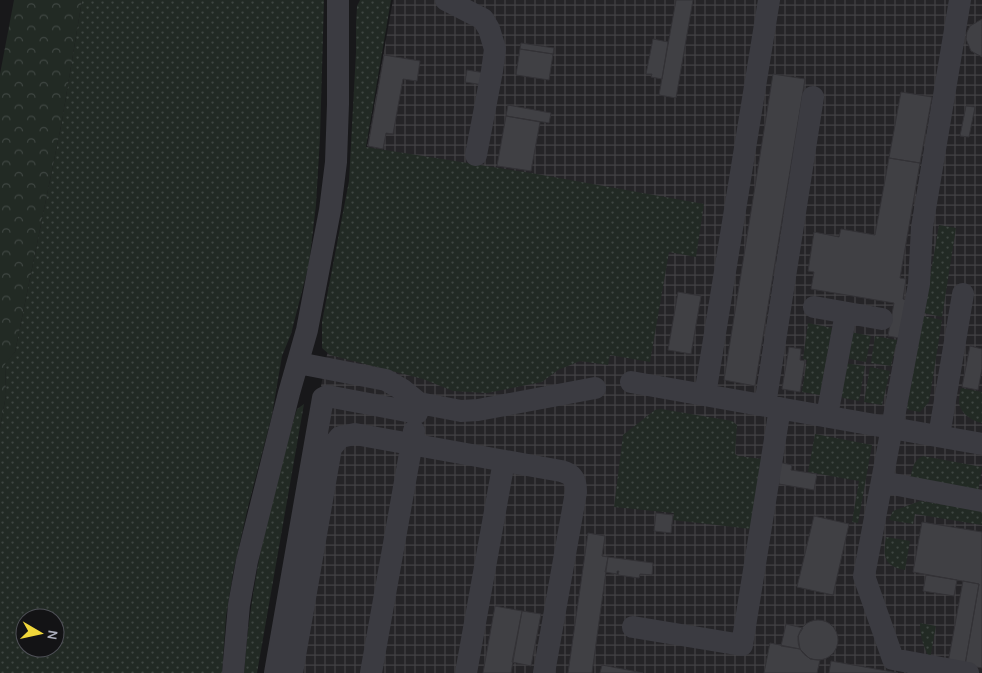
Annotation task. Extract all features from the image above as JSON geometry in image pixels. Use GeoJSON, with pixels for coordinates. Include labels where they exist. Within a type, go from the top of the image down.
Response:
{"type":"FeatureCollection","features":[{"type":"Feature","properties":{"kind":"street"},"geometry":{"type":"LineString","coordinates":[[233,673],[238,605],[247,561],[307,330],[330,210],[336,162],[338,0]]}},
{"type":"Feature","properties":{"kind":"street"},"geometry":{"type":"LineString","coordinates":[[446,0],[474,7],[484,19],[489,29],[494,49],[492,71],[476,155]]}},
{"type":"Feature","properties":{"kind":"street"},"geometry":{"type":"LineString","coordinates":[[705,395],[769,0]]}},
{"type":"Feature","properties":{"kind":"street"},"geometry":{"type":"LineString","coordinates":[[960,0],[922,227],[919,284],[864,576],[893,659],[968,673]]}},
{"type":"Feature","properties":{"kind":"street"},"geometry":{"type":"LineString","coordinates":[[633,627],[742,645],[813,97]]}},
{"type":"Feature","properties":{"kind":"street"},"geometry":{"type":"LineString","coordinates":[[939,436],[963,294]]}},
{"type":"Feature","properties":{"kind":"street"},"geometry":{"type":"LineString","coordinates":[[814,307],[882,319]]}},
{"type":"Feature","properties":{"kind":"street"},"geometry":{"type":"LineString","coordinates":[[827,416],[846,313]]}},
{"type":"Feature","properties":{"kind":"street"},"geometry":{"type":"LineString","coordinates":[[298,363],[386,380],[403,390],[418,408],[371,673]]}},
{"type":"Feature","properties":{"kind":"street"},"geometry":{"type":"LineString","coordinates":[[631,382],[982,444]]}},
{"type":"Feature","properties":{"kind":"street"},"geometry":{"type":"LineString","coordinates":[[275,673],[322,398],[328,396],[418,408],[462,411],[478,410],[595,388]]}},
{"type":"Feature","properties":{"kind":"street"},"geometry":{"type":"LineString","coordinates":[[292,673],[331,448],[340,437],[347,434],[569,473],[574,477],[576,492],[544,673]]}},
{"type":"Feature","properties":{"kind":"street"},"geometry":{"type":"LineString","coordinates":[[466,673],[504,461]]}},
{"type":"Feature","properties":{"kind":"street"},"geometry":{"type":"LineString","coordinates":[[882,482],[982,501]]}},
{"type":"Feature","properties":{"kind":"shaded area"},"geometry":{"type":"Polygon","coordinates":[[[393,0],[982,0],[982,673],[266,673],[367,146],[393,0]]]}},
{"type":"Feature","properties":{"kind":"green space"},"geometry":{"type":"Polygon","coordinates":[[[14,0],[82,0],[62,121],[15,352],[5,364],[6,395],[0,428],[0,74],[14,0]]]}},
{"type":"Feature","properties":{"kind":"green space"},"geometry":{"type":"Polygon","coordinates":[[[82,0],[324,0],[320,138],[316,205],[309,264],[291,334],[282,356],[272,415],[233,573],[226,617],[222,673],[0,673],[0,428],[6,395],[5,363],[15,352],[62,121],[82,0]]]}},
{"type":"Feature","properties":{"kind":"green space"},"geometry":{"type":"Polygon","coordinates":[[[360,0],[391,0],[366,147],[531,173],[704,204],[696,257],[669,252],[650,362],[610,355],[608,365],[580,361],[558,370],[542,382],[487,393],[453,391],[423,379],[330,355],[322,348],[322,322],[349,181],[357,6],[360,0]]]}},
{"type":"Feature","properties":{"kind":"green space"},"geometry":{"type":"Polygon","coordinates":[[[939,225],[956,228],[942,317],[924,313],[939,225]]]}},
{"type":"Feature","properties":{"kind":"green space"},"geometry":{"type":"Polygon","coordinates":[[[923,316],[942,320],[929,402],[920,412],[907,408],[923,316]]]}},
{"type":"Feature","properties":{"kind":"green space"},"geometry":{"type":"Polygon","coordinates":[[[808,323],[832,328],[820,395],[802,392],[807,360],[803,359],[808,323]]]}},
{"type":"Feature","properties":{"kind":"green space"},"geometry":{"type":"Polygon","coordinates":[[[850,332],[871,336],[866,362],[845,358],[850,332]]]}},
{"type":"Feature","properties":{"kind":"green space"},"geometry":{"type":"Polygon","coordinates":[[[875,336],[897,340],[891,366],[871,363],[875,336]]]}},
{"type":"Feature","properties":{"kind":"green space"},"geometry":{"type":"Polygon","coordinates":[[[844,363],[865,366],[859,401],[843,398],[839,393],[844,363]]]}},
{"type":"Feature","properties":{"kind":"green space"},"geometry":{"type":"Polygon","coordinates":[[[870,367],[890,371],[882,405],[864,402],[870,367]]]}},
{"type":"Feature","properties":{"kind":"green space"},"geometry":{"type":"Polygon","coordinates":[[[961,388],[982,392],[982,423],[970,418],[961,409],[959,401],[961,388]]]}},
{"type":"Feature","properties":{"kind":"green space"},"geometry":{"type":"Polygon","coordinates":[[[304,404],[257,673],[244,673],[251,607],[270,506],[297,409],[304,404]]]}},
{"type":"Feature","properties":{"kind":"green space"},"geometry":{"type":"Polygon","coordinates":[[[661,409],[732,421],[737,425],[735,454],[762,459],[751,529],[673,520],[674,513],[614,507],[623,435],[655,410],[661,409]]]}},
{"type":"Feature","properties":{"kind":"green space"},"geometry":{"type":"Polygon","coordinates":[[[815,434],[872,445],[858,523],[852,522],[859,481],[808,472],[815,434]]]}},
{"type":"Feature","properties":{"kind":"green space"},"geometry":{"type":"Polygon","coordinates":[[[923,456],[982,467],[978,493],[910,481],[915,463],[923,456]]]}},
{"type":"Feature","properties":{"kind":"green space"},"geometry":{"type":"Polygon","coordinates":[[[920,501],[982,511],[982,525],[915,514],[913,524],[889,520],[893,511],[920,501]]]}},
{"type":"Feature","properties":{"kind":"green space"},"geometry":{"type":"Polygon","coordinates":[[[886,537],[910,541],[905,570],[892,566],[886,559],[886,537]]]}},
{"type":"Feature","properties":{"kind":"green space"},"geometry":{"type":"Polygon","coordinates":[[[920,623],[936,626],[930,659],[923,642],[920,623]]]}},
{"type":"Feature","properties":{"kind":"building"},"geometry":{"type":"Polygon","coordinates":[[[676,0],[693,0],[676,98],[659,95],[676,0]]]}},
{"type":"Feature","properties":{"kind":"building"},"geometry":{"type":"Polygon","coordinates":[[[982,19],[982,57],[971,51],[966,39],[970,26],[982,19]]]}},
{"type":"Feature","properties":{"kind":"building"},"geometry":{"type":"Polygon","coordinates":[[[653,39],[668,42],[662,79],[651,77],[652,74],[646,74],[653,39]]]}},
{"type":"Feature","properties":{"kind":"building"},"geometry":{"type":"Polygon","coordinates":[[[521,43],[554,48],[553,54],[520,49],[521,43]]]}},
{"type":"Feature","properties":{"kind":"building"},"geometry":{"type":"Polygon","coordinates":[[[520,49],[553,54],[549,80],[516,75],[520,49]]]}},
{"type":"Feature","properties":{"kind":"building"},"geometry":{"type":"Polygon","coordinates":[[[384,55],[420,61],[417,81],[403,79],[393,134],[386,133],[383,149],[368,146],[384,55]]]}},
{"type":"Feature","properties":{"kind":"building"},"geometry":{"type":"Polygon","coordinates":[[[467,70],[485,73],[483,85],[465,82],[467,70]]]}},
{"type":"Feature","properties":{"kind":"building"},"geometry":{"type":"Polygon","coordinates":[[[773,74],[805,79],[755,386],[724,380],[773,74]]]}},
{"type":"Feature","properties":{"kind":"building"},"geometry":{"type":"Polygon","coordinates":[[[901,92],[932,97],[920,163],[889,158],[901,92]]]}},
{"type":"Feature","properties":{"kind":"building"},"geometry":{"type":"Polygon","coordinates":[[[508,105],[551,113],[549,123],[506,116],[508,105]]]}},
{"type":"Feature","properties":{"kind":"building"},"geometry":{"type":"Polygon","coordinates":[[[966,106],[975,107],[969,137],[960,136],[966,106]]]}},
{"type":"Feature","properties":{"kind":"building"},"geometry":{"type":"Polygon","coordinates":[[[506,116],[540,122],[531,171],[497,166],[506,116]]]}},
{"type":"Feature","properties":{"kind":"building"},"geometry":{"type":"Polygon","coordinates":[[[889,158],[920,163],[900,278],[906,279],[903,299],[906,300],[899,338],[888,336],[894,303],[811,289],[814,272],[808,271],[814,232],[839,237],[841,229],[875,235],[889,158]]]}},
{"type":"Feature","properties":{"kind":"building"},"geometry":{"type":"Polygon","coordinates":[[[678,292],[701,296],[691,354],[668,350],[678,292]]]}},
{"type":"Feature","properties":{"kind":"building"},"geometry":{"type":"Polygon","coordinates":[[[970,346],[982,349],[982,369],[978,390],[962,387],[970,346]]]}},
{"type":"Feature","properties":{"kind":"building"},"geometry":{"type":"Polygon","coordinates":[[[789,347],[801,349],[800,360],[805,361],[800,392],[782,389],[789,347]]]}},
{"type":"Feature","properties":{"kind":"building"},"geometry":{"type":"Polygon","coordinates":[[[778,462],[792,465],[791,470],[817,474],[814,490],[779,484],[778,462]]]}},
{"type":"Feature","properties":{"kind":"building"},"geometry":{"type":"Polygon","coordinates":[[[656,513],[673,515],[671,533],[654,531],[656,513]]]}},
{"type":"Feature","properties":{"kind":"building"},"geometry":{"type":"Polygon","coordinates":[[[814,516],[849,524],[833,595],[797,587],[814,516]]]}},
{"type":"Feature","properties":{"kind":"building"},"geometry":{"type":"Polygon","coordinates":[[[922,522],[982,532],[982,668],[965,665],[979,584],[913,572],[922,522]]]}},
{"type":"Feature","properties":{"kind":"building"},"geometry":{"type":"Polygon","coordinates":[[[588,533],[605,536],[602,556],[608,557],[592,673],[568,673],[588,533]]]}},
{"type":"Feature","properties":{"kind":"building"},"geometry":{"type":"Polygon","coordinates":[[[608,557],[653,563],[652,575],[640,574],[639,578],[618,575],[619,571],[617,571],[617,574],[605,572],[608,557]]]}},
{"type":"Feature","properties":{"kind":"building"},"geometry":{"type":"Polygon","coordinates":[[[926,575],[957,580],[954,596],[923,591],[926,575]]]}},
{"type":"Feature","properties":{"kind":"building"},"geometry":{"type":"Polygon","coordinates":[[[963,581],[979,584],[965,665],[948,663],[963,581]]]}},
{"type":"Feature","properties":{"kind":"building"},"geometry":{"type":"Polygon","coordinates":[[[495,606],[522,611],[511,673],[483,673],[495,606]]]}},
{"type":"Feature","properties":{"kind":"building"},"geometry":{"type":"Polygon","coordinates":[[[522,611],[541,614],[531,666],[512,662],[522,611]]]}},
{"type":"Feature","properties":{"kind":"building"},"geometry":{"type":"Polygon","coordinates":[[[818,620],[832,626],[838,640],[832,654],[818,660],[804,654],[798,640],[804,626],[818,620]]]}},
{"type":"Feature","properties":{"kind":"building"},"geometry":{"type":"Polygon","coordinates":[[[786,624],[803,628],[798,636],[800,649],[781,646],[786,624]]]}},
{"type":"Feature","properties":{"kind":"building"},"geometry":{"type":"Polygon","coordinates":[[[770,643],[800,649],[810,659],[820,660],[817,673],[764,673],[770,643]]]}},
{"type":"Feature","properties":{"kind":"building"},"geometry":{"type":"Polygon","coordinates":[[[831,661],[898,673],[829,673],[831,661]]]}},
{"type":"Feature","properties":{"kind":"building"},"geometry":{"type":"Polygon","coordinates":[[[602,665],[643,673],[600,673],[602,665]]]}}]}
